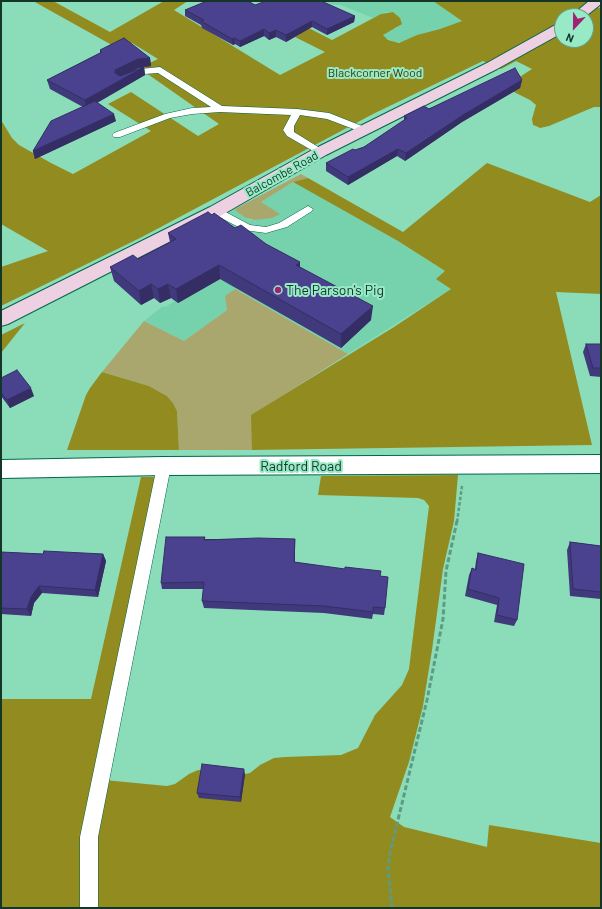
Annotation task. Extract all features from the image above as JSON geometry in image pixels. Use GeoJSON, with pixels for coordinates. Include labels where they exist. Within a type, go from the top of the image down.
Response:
{"type":"FeatureCollection","features":[{"type":"Feature","properties":{"kind":"main road"},"geometry":{"type":"LineString","coordinates":[[588,8],[597,1]]}},
{"type":"Feature","properties":{"kind":"main road","name":"Balcombe Road"},"geometry":{"type":"LineString","coordinates":[[1,319],[216,211],[320,152],[492,66],[554,31]]}},
{"type":"Feature","properties":{"kind":"street","name":"Radford Road"},"geometry":{"type":"LineString","coordinates":[[1,469],[164,466],[465,466],[601,464]]}},
{"type":"Feature","properties":{"kind":"lane"},"geometry":{"type":"LineString","coordinates":[[121,80],[144,71],[160,70],[220,109]]}},
{"type":"Feature","properties":{"kind":"lane"},"geometry":{"type":"LineString","coordinates":[[117,135],[168,116],[192,111],[220,109],[297,112],[329,116],[364,130]]}},
{"type":"Feature","properties":{"kind":"lane"},"geometry":{"type":"LineString","coordinates":[[297,112],[289,126],[288,130],[290,134],[320,152]]}},
{"type":"Feature","properties":{"kind":"lane"},"geometry":{"type":"LineString","coordinates":[[216,211],[248,228],[266,230],[283,225],[308,209]]}},
{"type":"Feature","properties":{"kind":"lane"},"geometry":{"type":"LineString","coordinates":[[89,908],[89,837],[164,466]]}},
{"type":"Feature","properties":{"kind":"path"},"geometry":{"type":"LineString","coordinates":[[392,908],[388,870],[390,853],[428,700],[443,619],[446,571],[457,522],[465,466]]}},
{"type":"Feature","properties":{"kind":"shaded area"},"geometry":{"type":"Polygon","coordinates":[[[309,1],[433,1],[462,21],[417,35],[402,42],[395,42],[385,38],[383,34],[397,28],[396,14],[393,12],[386,12],[373,18],[341,5],[316,4],[309,1]]]}},
{"type":"Feature","properties":{"kind":"shaded area"},"geometry":{"type":"Polygon","coordinates":[[[301,174],[308,178],[293,182],[261,202],[280,214],[272,218],[255,220],[246,218],[236,211],[235,209],[301,174]]]}},
{"type":"Feature","properties":{"kind":"shaded area"},"geometry":{"type":"Polygon","coordinates":[[[293,182],[398,241],[446,272],[451,289],[348,354],[235,289],[227,310],[184,341],[144,321],[163,306],[165,307],[175,301],[138,262],[235,209],[250,220],[272,218],[261,202],[293,182]]]}},
{"type":"Feature","properties":{"kind":"shaded area"},"geometry":{"type":"Polygon","coordinates":[[[235,289],[348,354],[252,415],[252,450],[179,450],[177,411],[167,396],[149,386],[102,372],[144,321],[184,341],[227,310],[225,296],[235,289]]]}},
{"type":"Feature","properties":{"kind":"green space","name":"Blackcorner Wood"},"geometry":{"type":"Polygon","coordinates":[[[33,1],[53,1],[110,32],[164,1],[188,1],[174,10],[280,75],[325,52],[295,37],[300,34],[293,20],[332,40],[381,14],[393,12],[400,18],[402,24],[383,35],[388,40],[399,43],[417,35],[462,21],[433,1],[586,1],[599,8],[601,7],[601,107],[594,107],[549,126],[540,128],[533,125],[532,119],[536,105],[530,100],[504,87],[532,69],[516,61],[501,69],[483,61],[373,114],[142,237],[1,306],[1,267],[48,251],[1,224],[1,120],[12,138],[19,145],[73,174],[151,131],[108,104],[131,92],[198,136],[219,124],[139,68],[158,59],[132,43],[119,49],[33,1]]]}},
{"type":"Feature","properties":{"kind":"green space"},"geometry":{"type":"Polygon","coordinates":[[[487,163],[590,202],[601,195],[601,294],[556,292],[592,445],[252,450],[251,415],[394,327],[451,289],[436,279],[445,271],[398,241],[293,182],[308,178],[403,232],[487,163]]]}},
{"type":"Feature","properties":{"kind":"green space"},"geometry":{"type":"Polygon","coordinates":[[[25,323],[1,353],[1,335],[25,323]]]}},
{"type":"Feature","properties":{"kind":"green space"},"geometry":{"type":"Polygon","coordinates":[[[102,372],[149,386],[167,396],[177,411],[179,450],[67,450],[86,395],[102,372]]]}},
{"type":"Feature","properties":{"kind":"green space"},"geometry":{"type":"Polygon","coordinates":[[[458,475],[454,521],[443,569],[423,706],[409,762],[390,817],[404,827],[487,847],[489,825],[601,843],[601,908],[1,908],[1,699],[91,699],[141,477],[156,477],[94,779],[167,786],[175,784],[189,774],[198,770],[245,774],[250,773],[260,765],[274,758],[341,755],[358,748],[375,715],[402,685],[409,669],[429,506],[424,500],[418,498],[318,495],[321,476],[458,475]]]}},
{"type":"Feature","properties":{"kind":"building"},"geometry":{"type":"Polygon","coordinates":[[[207,1],[248,1],[255,5],[266,1],[321,1],[355,16],[327,29],[312,21],[286,35],[276,30],[269,33],[264,29],[240,41],[234,38],[232,39],[201,21],[204,20],[185,10],[207,1]]]}},
{"type":"Feature","properties":{"kind":"building"},"geometry":{"type":"Polygon","coordinates":[[[124,38],[150,58],[138,59],[115,70],[115,73],[120,76],[144,67],[85,100],[47,80],[102,52],[100,50],[124,38]]]}},
{"type":"Feature","properties":{"kind":"building"},"geometry":{"type":"Polygon","coordinates":[[[515,68],[522,80],[463,115],[406,153],[398,149],[348,177],[326,163],[353,149],[355,150],[364,147],[407,118],[404,116],[424,106],[429,109],[515,68]]]}},
{"type":"Feature","properties":{"kind":"building"},"geometry":{"type":"Polygon","coordinates":[[[95,101],[114,114],[33,151],[51,121],[95,101]]]}},
{"type":"Feature","properties":{"kind":"building"},"geometry":{"type":"Polygon","coordinates":[[[208,212],[212,215],[214,213],[235,228],[241,225],[266,244],[300,262],[296,265],[373,306],[341,334],[219,265],[176,289],[168,284],[158,289],[151,284],[139,291],[110,267],[133,255],[138,259],[176,239],[168,233],[208,212]]]}},
{"type":"Feature","properties":{"kind":"building"},"geometry":{"type":"Polygon","coordinates":[[[586,344],[601,344],[601,368],[593,368],[586,344]]]}},
{"type":"Feature","properties":{"kind":"building"},"geometry":{"type":"Polygon","coordinates":[[[17,370],[31,388],[7,400],[1,393],[1,378],[17,370]]]}},
{"type":"Feature","properties":{"kind":"building"},"geometry":{"type":"Polygon","coordinates":[[[166,537],[205,537],[204,540],[258,538],[295,539],[294,562],[345,569],[345,567],[381,571],[380,576],[388,577],[385,608],[373,607],[373,612],[324,606],[202,601],[204,582],[161,583],[166,537]]]}},
{"type":"Feature","properties":{"kind":"building"},"geometry":{"type":"Polygon","coordinates":[[[570,542],[601,546],[601,592],[573,589],[570,542]]]}},
{"type":"Feature","properties":{"kind":"building"},"geometry":{"type":"Polygon","coordinates":[[[44,551],[103,554],[95,590],[39,586],[31,597],[27,609],[1,608],[1,552],[43,554],[44,551]]]}},
{"type":"Feature","properties":{"kind":"building"},"geometry":{"type":"Polygon","coordinates":[[[478,553],[524,564],[517,620],[497,615],[499,598],[468,589],[472,568],[476,570],[478,553]]]}},
{"type":"Feature","properties":{"kind":"building"},"geometry":{"type":"Polygon","coordinates":[[[202,764],[244,769],[240,797],[197,793],[202,764]]]}},
{"type":"Feature","properties":{"kind":"place","name":"The Parson's Pig"},"geometry":{"type":"Point","coordinates":[278,290]}}]}
